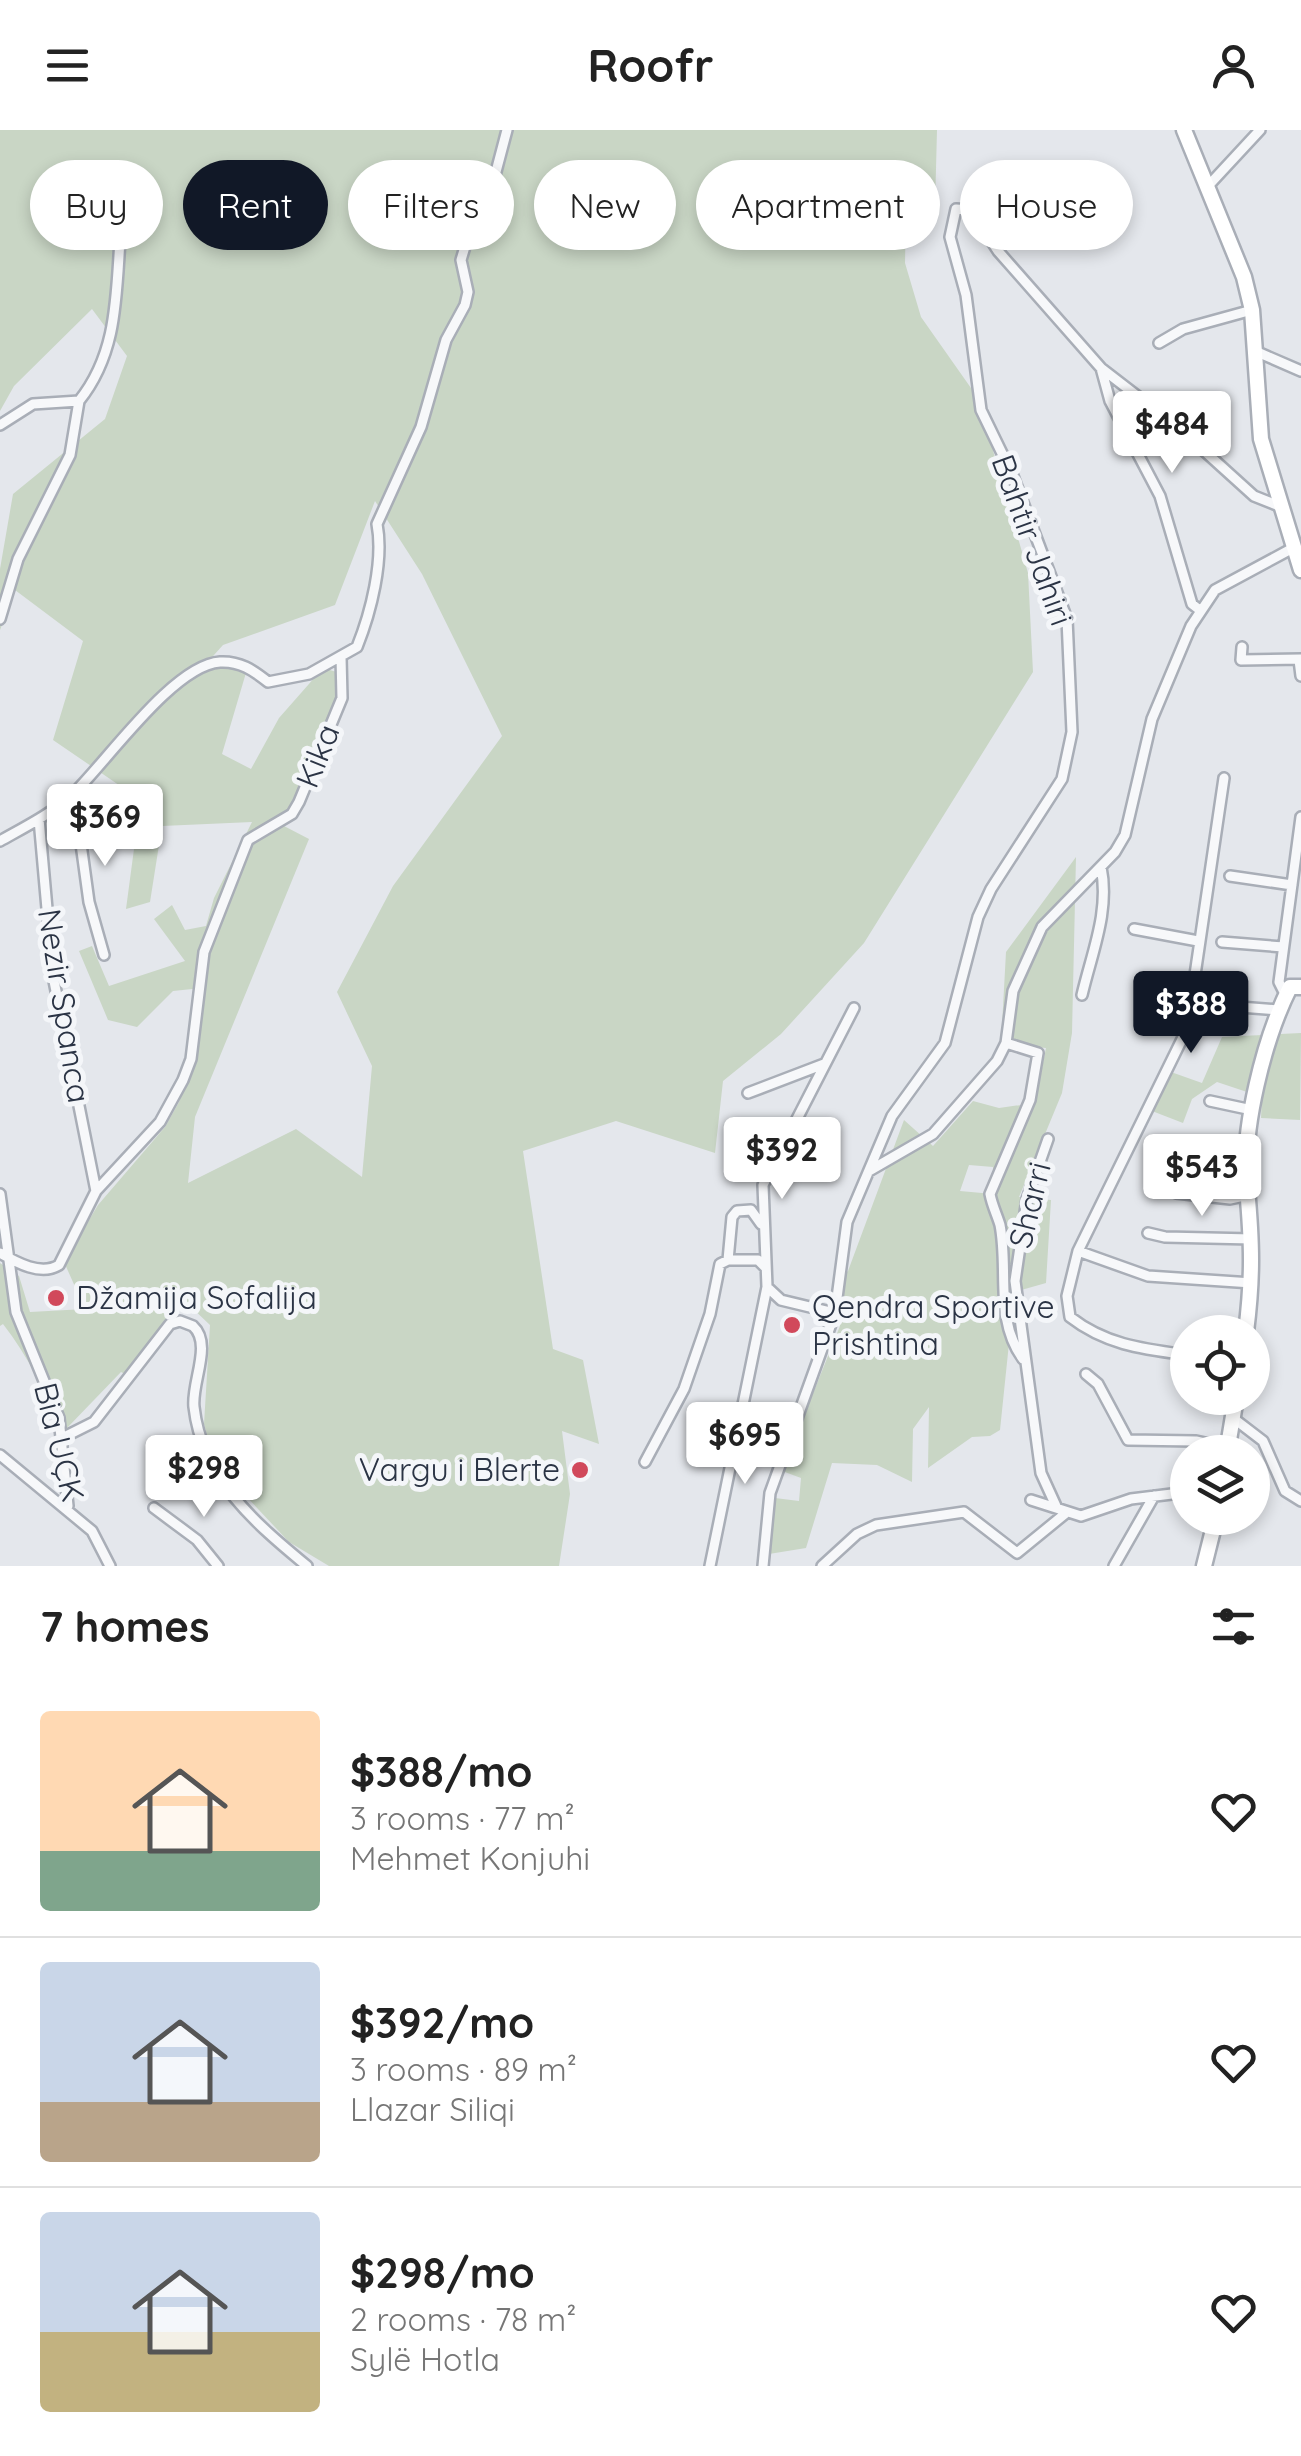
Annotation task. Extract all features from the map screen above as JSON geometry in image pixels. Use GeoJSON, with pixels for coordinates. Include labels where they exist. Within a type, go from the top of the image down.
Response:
{"type":"FeatureCollection","features":[{"type":"Feature","properties":{"kind":"street"},"geometry":{"type":"LineString","coordinates":[[341,657],[357,647],[374,598],[374,568],[380,541],[377,524],[421,426],[446,340],[465,305],[468,292],[461,260],[472,220],[488,202],[507,130]]}},
{"type":"Feature","properties":{"kind":"street"},"geometry":{"type":"LineString","coordinates":[[1184,130],[1209,185],[1252,310],[1261,439],[1301,570]]}},
{"type":"Feature","properties":{"kind":"street"},"geometry":{"type":"LineString","coordinates":[[1209,185],[1260,130]]}},
{"type":"Feature","properties":{"kind":"street","name":"Bahtir Jahiri"},"geometry":{"type":"LineString","coordinates":[[760,1564],[776,1470],[834,1313],[848,1222],[892,1116],[945,1043],[978,917],[991,889],[1062,779],[1072,732],[1067,618],[1013,476],[982,410],[966,295],[950,237],[956,210],[971,210],[998,250],[1101,368],[1180,429],[1254,496],[1279,506]]}},
{"type":"Feature","properties":{"kind":"street"},"geometry":{"type":"LineString","coordinates":[[0,619],[18,559],[70,455],[79,400],[105,360],[116,311],[119,250]]}},
{"type":"Feature","properties":{"kind":"street"},"geometry":{"type":"LineString","coordinates":[[1159,343],[1183,328],[1252,310]]}},
{"type":"Feature","properties":{"kind":"street"},"geometry":{"type":"LineString","coordinates":[[1255,352],[1301,371]]}},
{"type":"Feature","properties":{"kind":"street"},"geometry":{"type":"LineString","coordinates":[[1101,368],[1103,386],[1160,496],[1192,604],[1200,611]]}},
{"type":"Feature","properties":{"kind":"street"},"geometry":{"type":"LineString","coordinates":[[0,425],[32,404],[79,400]]}},
{"type":"Feature","properties":{"kind":"street"},"geometry":{"type":"LineString","coordinates":[[869,1171],[933,1134],[997,1061],[1006,1043],[1013,992],[1042,927],[1101,867],[1125,835],[1152,719],[1200,611],[1215,590],[1293,548]]}},
{"type":"Feature","properties":{"kind":"street"},"geometry":{"type":"LineString","coordinates":[[1242,647],[1241,660],[1300,659],[1301,676]]}},
{"type":"Feature","properties":{"kind":"street","name":"Kika"},"geometry":{"type":"LineString","coordinates":[[0,841],[74,793],[147,711],[204,666],[219,662],[248,666],[268,682],[309,674],[341,657],[342,698],[299,802],[292,814],[248,840],[204,952],[191,1059],[160,1122],[96,1191],[59,1265],[42,1270],[10,1260]]}},
{"type":"Feature","properties":{"kind":"street"},"geometry":{"type":"LineString","coordinates":[[1170,1351],[1115,1343],[1092,1334],[1070,1317],[1067,1296],[1078,1250],[1186,1028],[1224,778]]}},
{"type":"Feature","properties":{"kind":"street"},"geometry":{"type":"LineString","coordinates":[[74,793],[89,902],[104,955]]}},
{"type":"Feature","properties":{"kind":"street"},"geometry":{"type":"LineString","coordinates":[[1296,987],[1285,990],[1279,985],[1301,818]]}},
{"type":"Feature","properties":{"kind":"street","name":"Nezir Spanca"},"geometry":{"type":"LineString","coordinates":[[39,819],[54,976],[96,1191]]}},
{"type":"Feature","properties":{"kind":"street"},"geometry":{"type":"LineString","coordinates":[[1082,995],[1103,916],[1106,892],[1101,867]]}},
{"type":"Feature","properties":{"kind":"street"},"geometry":{"type":"LineString","coordinates":[[1230,876],[1292,884]]}},
{"type":"Feature","properties":{"kind":"street"},"geometry":{"type":"LineString","coordinates":[[1134,928],[1198,941]]}},
{"type":"Feature","properties":{"kind":"street"},"geometry":{"type":"LineString","coordinates":[[1222,942],[1284,947]]}},
{"type":"Feature","properties":{"kind":"street"},"geometry":{"type":"LineString","coordinates":[[1248,1315],[1252,1283],[1252,1110],[1278,1010],[1296,987]]}},
{"type":"Feature","properties":{"kind":"street"},"geometry":{"type":"LineString","coordinates":[[1214,1005],[1278,1010]]}},
{"type":"Feature","properties":{"kind":"street"},"geometry":{"type":"LineString","coordinates":[[710,1566],[768,1286],[762,1227],[763,1185],[854,1008]]}},
{"type":"Feature","properties":{"kind":"street"},"geometry":{"type":"LineString","coordinates":[[1006,1043],[1038,1053],[1030,1100],[990,1194],[1000,1224],[1004,1311],[1013,1345],[1024,1361]]}},
{"type":"Feature","properties":{"kind":"street"},"geometry":{"type":"LineString","coordinates":[[748,1092],[824,1064]]}},
{"type":"Feature","properties":{"kind":"street"},"geometry":{"type":"LineString","coordinates":[[1210,1101],[1252,1110]]}},
{"type":"Feature","properties":{"kind":"street","name":"Sharri"},"geometry":{"type":"LineString","coordinates":[[1048,1138],[1027,1199],[1016,1257],[1024,1361],[1035,1410],[1040,1473],[1056,1506]]}},
{"type":"Feature","properties":{"kind":"street"},"geometry":{"type":"LineString","coordinates":[[1176,1193],[1238,1200],[1249,1195]]}},
{"type":"Feature","properties":{"kind":"street","name":"Bia UÇK"},"geometry":{"type":"LineString","coordinates":[[0,1194],[16,1312],[56,1407],[68,1506],[92,1530],[110,1566]]}},
{"type":"Feature","properties":{"kind":"street"},"geometry":{"type":"LineString","coordinates":[[728,1260],[732,1217],[737,1211],[751,1210],[762,1227]]}},
{"type":"Feature","properties":{"kind":"street"},"geometry":{"type":"LineString","coordinates":[[1148,1232],[1166,1238],[1252,1239]]}},
{"type":"Feature","properties":{"kind":"street"},"geometry":{"type":"LineString","coordinates":[[1078,1250],[1148,1276],[1252,1283]]}},
{"type":"Feature","properties":{"kind":"street"},"geometry":{"type":"LineString","coordinates":[[0,1253],[10,1260]]}},
{"type":"Feature","properties":{"kind":"street"},"geometry":{"type":"LineString","coordinates":[[645,1462],[684,1389],[710,1314],[720,1264],[728,1260],[758,1260],[765,1268]]}},
{"type":"Feature","properties":{"kind":"street"},"geometry":{"type":"LineString","coordinates":[[768,1286],[782,1300],[834,1313]]}},
{"type":"Feature","properties":{"kind":"street"},"geometry":{"type":"LineString","coordinates":[[62,1438],[94,1422],[170,1324],[180,1321],[193,1326],[202,1343],[194,1406],[210,1467],[241,1506],[306,1566]]}},
{"type":"Feature","properties":{"kind":"street"},"geometry":{"type":"LineString","coordinates":[[1086,1374],[1098,1384],[1128,1440],[1170,1441]]}},
{"type":"Feature","properties":{"kind":"street"},"geometry":{"type":"LineString","coordinates":[[1230,1435],[1233,1415]]}},
{"type":"Feature","properties":{"kind":"street"},"geometry":{"type":"LineString","coordinates":[[1233,1418],[1263,1441],[1285,1491],[1301,1501]]}},
{"type":"Feature","properties":{"kind":"street"},"geometry":{"type":"LineString","coordinates":[[0,1455],[68,1506]]}},
{"type":"Feature","properties":{"kind":"street"},"geometry":{"type":"LineString","coordinates":[[1031,1500],[1056,1506],[1066,1513],[1090,1514],[1109,1504],[1170,1494]]}},
{"type":"Feature","properties":{"kind":"street"},"geometry":{"type":"LineString","coordinates":[[1114,1566],[1154,1496]]}},
{"type":"Feature","properties":{"kind":"street"},"geometry":{"type":"LineString","coordinates":[[154,1508],[198,1540],[218,1566]]}},
{"type":"Feature","properties":{"kind":"street"},"geometry":{"type":"LineString","coordinates":[[822,1566],[857,1534],[876,1525],[964,1512],[1017,1553],[1066,1513]]}},
{"type":"Feature","properties":{"kind":"street"},"geometry":{"type":"LineString","coordinates":[[1204,1566],[1212,1535]]}},
{"type":"Feature","properties":{"kind":"green space"},"geometry":{"type":"Polygon","coordinates":[[[0,130],[937,130],[936,160],[696,160],[696,250],[905,250],[905,263],[921,317],[978,398],[1028,573],[1033,672],[864,943],[781,1034],[723,1081],[715,1153],[616,1121],[523,1151],[553,1349],[583,1360],[599,1444],[562,1431],[570,1494],[559,1566],[329,1566],[289,1542],[214,1462],[204,1424],[210,1325],[190,1306],[177,1311],[125,1374],[121,1372],[67,1428],[21,1349],[3,1324],[0,1326],[0,1263],[19,1276],[30,1312],[85,1309],[64,1262],[98,1205],[165,1127],[179,1102],[191,1059],[196,1054],[202,988],[173,991],[137,1027],[108,1020],[79,951],[92,946],[109,986],[185,961],[154,919],[172,905],[185,930],[206,926],[214,898],[252,822],[162,826],[150,902],[126,909],[136,834],[132,794],[53,740],[83,641],[15,590],[0,630],[0,569],[13,494],[105,419],[127,356],[92,309],[14,386],[0,411],[0,130]],[[375,501],[335,605],[223,645],[205,665],[248,666],[222,754],[251,769],[279,718],[323,668],[340,673],[340,693],[327,755],[308,793],[284,826],[309,839],[195,1117],[188,1183],[296,1129],[362,1177],[372,1066],[337,992],[393,886],[502,736],[422,574],[375,501]]]}},
{"type":"Feature","properties":{"kind":"green space"},"geometry":{"type":"Polygon","coordinates":[[[1076,857],[1072,1033],[1062,1093],[1019,1197],[1051,1200],[1046,1283],[1007,1294],[1011,1324],[1000,1430],[990,1436],[972,1437],[928,1468],[929,1407],[913,1429],[912,1482],[877,1465],[832,1463],[806,1548],[769,1554],[775,1498],[799,1501],[801,1478],[782,1471],[840,1326],[838,1280],[848,1271],[904,1120],[933,1146],[973,1101],[999,1108],[1035,1103],[1046,1048],[1001,1044],[1006,952],[1076,857]],[[969,1165],[960,1191],[993,1194],[993,1167],[969,1165]]]}},
{"type":"Feature","properties":{"kind":"green space"},"geometry":{"type":"Polygon","coordinates":[[[1301,1033],[1300,1120],[1261,1118],[1262,1097],[1217,1082],[1192,1099],[1183,1123],[1152,1111],[1171,1072],[1202,1083],[1222,1037],[1301,1033]]]}},
{"type":"Feature","properties":{"kind":"place","name":"Džamija Sofalija"},"geometry":{"type":"Point","coordinates":[56,1298]}},
{"type":"Feature","properties":{"kind":"place","name":"Qendra Sportive Prishtina"},"geometry":{"type":"Point","coordinates":[792,1325]}},
{"type":"Feature","properties":{"kind":"place","name":"Vargu i Blerte"},"geometry":{"type":"Point","coordinates":[580,1470]}}]}
